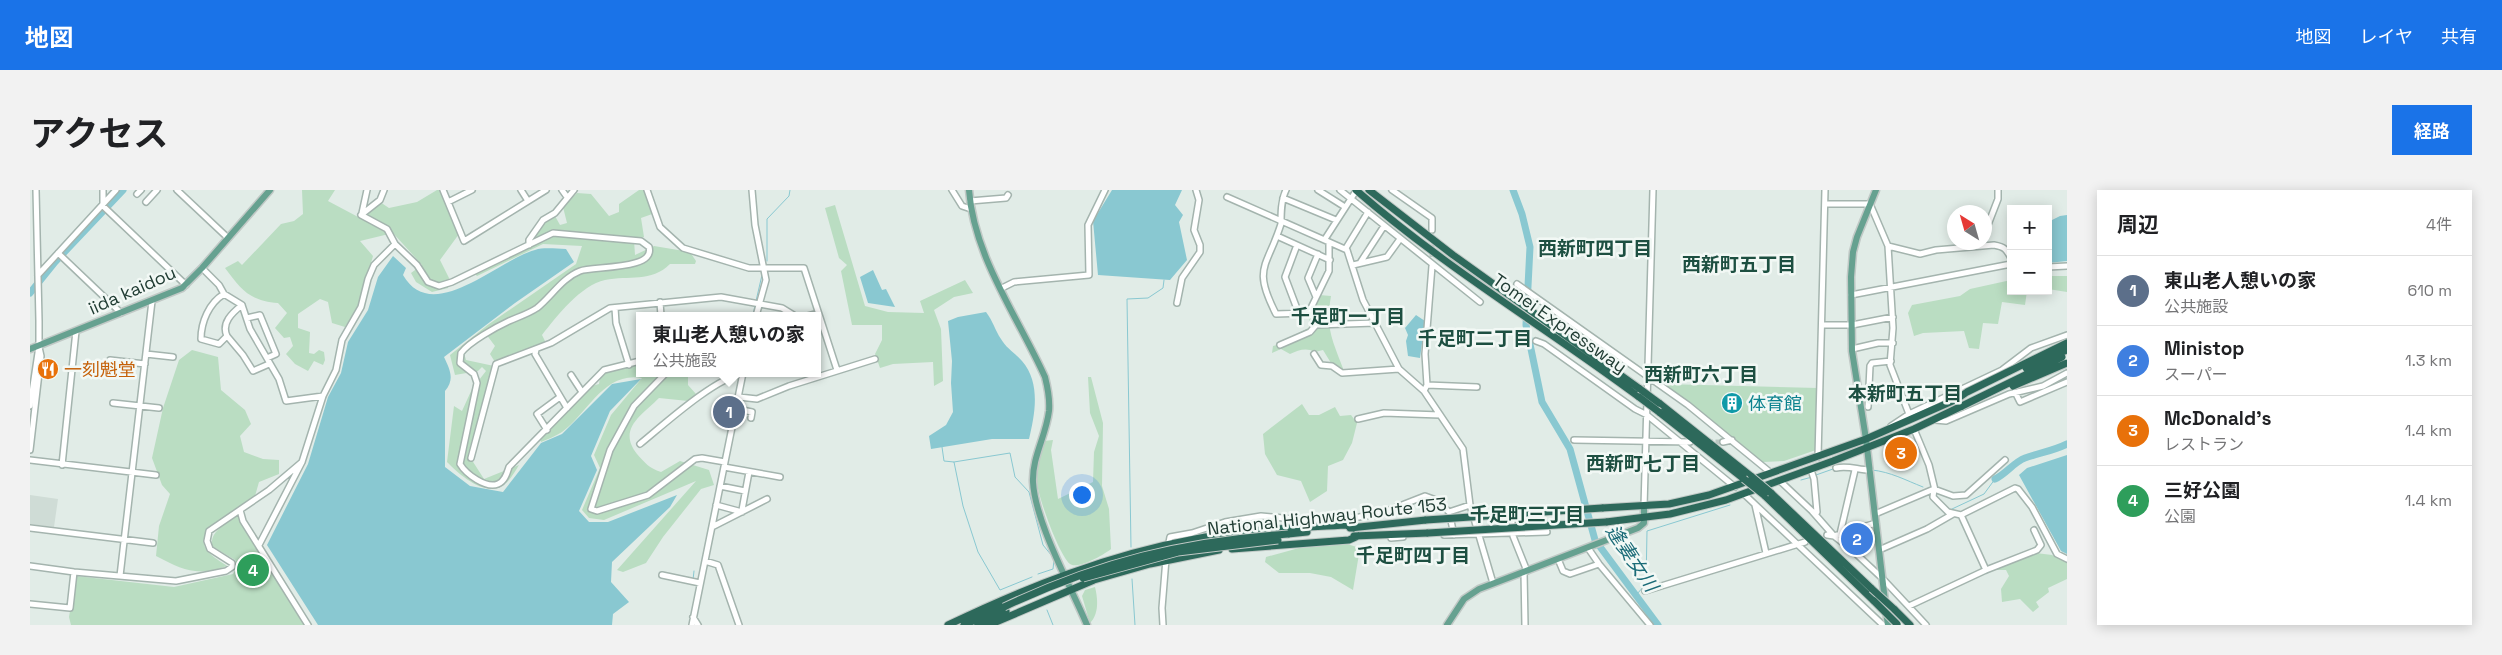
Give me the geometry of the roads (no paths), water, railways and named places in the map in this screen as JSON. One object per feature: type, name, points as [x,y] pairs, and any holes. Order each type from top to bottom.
[{"type":"highway","name":"Tomei Expressway","points":[[1369,190],[1452,255],[1508,294],[1744,480],[1767,494],[1910,625]]},
{"type":"highway","name":"Tomei Expressway","points":[[1353,194],[1500,300],[1557,334],[1659,403],[1752,477],[1898,624]]},
{"type":"highway","points":[[1957,399],[1967,392],[2067,343]]},
{"type":"highway","name":"National Highway Route 153","points":[[978,625],[1005,609],[1062,581],[1149,553],[1217,540],[1426,520],[1602,508],[1644,507],[1690,501],[1736,487],[1866,439],[2067,350]]},
{"type":"highway","name":"National Highway Route 153","points":[[964,625],[1080,579],[1154,557],[1221,545],[1278,540],[1606,522],[1697,509],[1811,470],[1914,429],[2067,355]]},
{"type":"highway","points":[[1962,406],[1968,406],[2067,363]]},
{"type":"highway","points":[[948,625],[1065,574],[1110,559],[1168,544],[1215,535],[1346,525],[1353,528]]},
{"type":"highway","points":[[988,625],[1072,588],[1117,572],[1166,560],[1224,549],[1349,540],[1358,536]]},
{"type":"main road","name":"iida kaidou","points":[[30,349],[152,301],[186,285],[270,190]]},
{"type":"main road","points":[[969,190],[971,209],[983,248],[1039,363],[1049,394],[1049,411],[1035,461],[1033,480],[1040,512],[1087,625]]},
{"type":"main road","points":[[1876,190],[1853,252],[1851,295],[1852,348],[1866,439],[1888,625]]},
{"type":"main road","points":[[1447,625],[1464,598],[1493,583],[1589,548],[1642,526],[1644,507]]},
{"type":"street","points":[[30,406],[38,346],[39,276],[36,190]]},
{"type":"street","points":[[102,190],[103,206],[186,285]]},
{"type":"street","points":[[39,276],[116,190]]},
{"type":"street","points":[[146,202],[157,190]]},
{"type":"street","points":[[177,190],[228,238]]},
{"type":"street","points":[[361,215],[367,190]]},
{"type":"street","points":[[361,215],[380,200],[384,190]]},
{"type":"street","points":[[443,190],[464,241],[546,190]]},
{"type":"street","points":[[448,202],[472,190]]},
{"type":"street","points":[[521,190],[528,201]]},
{"type":"street","points":[[562,190],[567,196]]},
{"type":"street","points":[[529,245],[529,240],[542,220],[555,213],[567,196],[574,190]]},
{"type":"street","points":[[647,190],[660,227],[680,247],[746,267],[804,268],[818,312]]},
{"type":"street","points":[[752,190],[755,225],[765,267],[765,285],[757,312]]},
{"type":"street","points":[[952,190],[962,206],[971,209]]},
{"type":"street","points":[[1002,288],[1014,282],[1089,275],[1088,225],[1105,190]]},
{"type":"street","points":[[1177,303],[1182,278],[1197,259],[1200,252],[1200,245],[1194,230],[1199,200],[1196,190]]},
{"type":"street","points":[[1286,190],[1277,236],[1263,267],[1262,281],[1276,314],[1308,312],[1329,271],[1330,260],[1327,241],[1336,220],[1353,194]]},
{"type":"street","points":[[1318,190],[1345,207]]},
{"type":"street","points":[[1340,190],[1353,194],[1368,212],[1384,226],[1480,302]]},
{"type":"street","points":[[1392,190],[1432,218],[1432,230]]},
{"type":"street","points":[[1644,507],[1653,190]]},
{"type":"street","points":[[1818,457],[1825,190]]},
{"type":"street","points":[[1992,214],[1998,199],[1998,190]]},
{"type":"street","points":[[970,201],[1006,198],[1008,195]]},
{"type":"street","points":[[1227,197],[1346,248],[1364,300],[1399,369],[1425,388],[1440,415],[1463,449],[1470,505],[1493,583]]},
{"type":"street","points":[[1283,198],[1336,220]]},
{"type":"street","points":[[1825,204],[1870,204],[1888,246],[1893,343],[1891,361],[1894,379],[1909,414]]},
{"type":"street","points":[[1346,248],[1368,212]]},
{"type":"street","points":[[361,215],[388,229],[395,244],[417,265],[428,282],[439,286],[452,282],[557,233],[641,241],[647,244],[650,250],[647,258],[634,263],[593,268],[573,274],[538,307],[507,322],[461,353],[459,358],[461,365],[474,374],[477,383],[459,459],[463,469],[486,484],[499,483],[509,467],[604,370],[636,362]]},
{"type":"street","points":[[1360,263],[1384,226]]},
{"type":"street","points":[[1277,236],[1330,260]]},
{"type":"street","points":[[1353,265],[1387,258],[1400,239]]},
{"type":"street","points":[[259,545],[302,462],[323,396],[336,370],[342,340],[361,307],[368,279],[374,265],[395,244]]},
{"type":"street","points":[[1298,245],[1285,277],[1299,314]]},
{"type":"street","points":[[1992,245],[2002,246],[2008,250]]},
{"type":"street","points":[[1888,246],[1920,254],[1947,250]]},
{"type":"street","points":[[59,254],[121,313]]},
{"type":"street","points":[[1316,297],[1308,278],[1318,254]]},
{"type":"street","points":[[1425,388],[1425,354],[1431,262]]},
{"type":"street","points":[[1851,295],[1891,289],[2007,265]]},
{"type":"street","points":[[2052,267],[2067,266]]},
{"type":"street","points":[[202,268],[219,284],[224,294],[242,305],[250,329],[279,379],[286,402],[323,396]]},
{"type":"street","points":[[1518,284],[1688,405],[1771,473]]},
{"type":"street","points":[[224,294],[214,300],[210,307],[200,338],[218,345],[227,336]]},
{"type":"street","points":[[471,458],[494,367],[497,363],[536,350],[610,308],[721,297],[782,308],[788,312]]},
{"type":"street","points":[[120,576],[152,301]]},
{"type":"street","points":[[660,302],[661,312]]},
{"type":"street","points":[[242,305],[226,323],[227,336],[243,355],[253,371],[270,364]]},
{"type":"street","points":[[615,308],[616,323],[629,365]]},
{"type":"street","points":[[247,318],[260,315],[276,354],[267,358]]},
{"type":"street","points":[[1822,326],[1852,325],[1892,317]]},
{"type":"street","points":[[821,322],[837,370]]},
{"type":"street","points":[[1280,345],[1310,332],[1316,325],[1375,324]]},
{"type":"street","points":[[62,465],[76,331]]},
{"type":"street","points":[[1889,428],[1909,414],[2002,370],[2031,348],[2067,335]]},
{"type":"street","points":[[1536,341],[1544,344],[1634,409],[1647,415],[1736,487]]},
{"type":"street","points":[[1852,348],[1878,343],[1893,343]]},
{"type":"street","points":[[30,450],[41,356],[38,346]]},
{"type":"street","points":[[2031,348],[2048,384]]},
{"type":"street","points":[[536,350],[535,354],[567,408]]},
{"type":"street","points":[[146,354],[173,357]]},
{"type":"street","points":[[1314,354],[1321,365],[1332,366],[1342,373],[1399,369]]},
{"type":"street","points":[[821,375],[875,359]]},
{"type":"street","points":[[110,360],[144,364]]},
{"type":"street","points":[[1868,407],[1868,379],[1872,363],[1891,361]]},
{"type":"street","points":[[1934,419],[1946,422],[2015,392],[2048,384],[2067,373]]},
{"type":"street","points":[[571,374],[582,392]]},
{"type":"street","points":[[662,377],[634,406],[610,450],[591,508],[597,511],[648,495],[695,459],[702,458],[749,472],[780,477]]},
{"type":"street","points":[[640,444],[713,387],[733,377]]},
{"type":"street","points":[[692,625],[742,377]]},
{"type":"street","points":[[739,397],[757,399],[816,377]]},
{"type":"street","points":[[1857,381],[1868,379]]},
{"type":"street","points":[[2015,392],[2020,402],[2067,382]]},
{"type":"street","points":[[1425,388],[1477,387]]},
{"type":"street","points":[[547,430],[537,414],[560,397]]},
{"type":"street","points":[[112,402],[159,408]]},
{"type":"street","points":[[737,409],[752,412],[751,418]]},
{"type":"street","points":[[1358,419],[1384,412],[1440,415]]},
{"type":"street","points":[[1914,429],[1929,465],[1934,490],[1933,497],[1943,508],[1952,514],[1960,515],[2015,488],[2018,489],[2032,507],[2057,554],[2067,559]]},
{"type":"street","points":[[1574,440],[1690,442]]},
{"type":"street","points":[[1722,442],[1732,440]]},
{"type":"street","points":[[30,460],[156,475]]},
{"type":"street","points":[[1875,514],[1934,490],[1953,496],[1966,495],[2005,460]]},
{"type":"street","points":[[30,566],[74,572],[184,581],[226,571],[232,568],[232,563],[210,549],[207,541],[209,531],[269,490],[302,462]]},
{"type":"street","points":[[1836,468],[1848,466],[1855,470],[1870,470]]},
{"type":"street","points":[[1811,470],[1814,479],[1817,512],[1815,514]]},
{"type":"street","points":[[1840,534],[1855,470]]},
{"type":"street","points":[[742,511],[749,472]]},
{"type":"street","points":[[1780,481],[1815,514],[1834,536],[1882,578],[1926,625]]},
{"type":"street","points":[[720,486],[745,491]]},
{"type":"street","points":[[1744,494],[1883,625]]},
{"type":"street","points":[[1163,625],[1162,608],[1170,538],[1261,516],[1305,520],[1379,514],[1425,496],[1436,500],[1449,512],[1454,535]]},
{"type":"street","points":[[712,527],[768,499]]},
{"type":"street","points":[[716,504],[742,511]]},
{"type":"street","points":[[1449,512],[1470,505]]},
{"type":"street","points":[[1755,505],[1766,553]]},
{"type":"street","points":[[240,510],[243,521],[308,625]]},
{"type":"street","points":[[1511,510],[1513,532],[1526,571],[1525,625]]},
{"type":"street","points":[[1879,550],[1926,529],[1952,514]]},
{"type":"street","points":[[1960,515],[1986,570]]},
{"type":"street","points":[[1827,535],[1834,536],[1876,523]]},
{"type":"street","points":[[30,528],[153,542]]},
{"type":"street","points":[[1909,606],[1986,570],[2036,550],[2041,545],[2034,530]]},
{"type":"street","points":[[1391,538],[1547,532]]},
{"type":"street","points":[[1645,591],[1805,542]]},
{"type":"street","points":[[1589,548],[1599,564],[1650,625]]},
{"type":"street","points":[[1558,559],[1563,570],[1570,574],[1599,564]]},
{"type":"street","points":[[705,561],[718,565],[739,625]]},
{"type":"street","points":[[30,604],[70,608],[74,572]]},
{"type":"street","points":[[662,575],[700,583]]},
{"type":"street","points":[[693,617],[698,625]]},
{"type":"water","points":[[1112,190],[1182,190],[1175,205],[1183,215],[1179,222],[1187,260],[1170,280],[1098,275],[1093,221]]},
{"type":"water","points":[[2067,215],[2067,261],[2052,263],[2052,220]]},
{"type":"water","points":[[546,248],[566,249],[574,262],[515,303],[444,357],[450,370],[451,378],[445,391],[445,467],[470,486],[503,492],[541,443],[562,434],[612,384],[641,379],[610,411],[591,456],[597,470],[579,511],[589,522],[608,522],[677,495],[670,507],[612,562],[611,582],[629,602],[613,614],[612,625],[318,625],[267,545],[308,464],[328,397],[341,373],[348,342],[368,310],[378,277],[393,256],[406,268],[403,275],[415,289],[431,294],[448,292],[485,276],[520,256],[535,250]]},
{"type":"water","points":[[873,270],[882,290],[886,289],[895,307],[868,303],[860,277]]},
{"type":"water","points":[[986,312],[1003,342],[1022,361],[1032,379],[1035,399],[1029,439],[992,439],[931,449],[929,436],[946,425],[953,412],[952,361],[948,321],[958,317]]},
{"type":"water","points":[[1416,315],[1425,321],[1420,358],[1408,356],[1406,341],[1408,335],[1405,328]]},
{"type":"water","points":[[2067,455],[2067,554],[2061,551],[2019,475],[2027,468]]},
{"type":"waterway","points":[[30,293],[55,262],[123,190]]},
{"type":"waterway","points":[[767,261],[767,219],[789,196],[790,190]]},
{"type":"waterway","name":"逢妻女川","points":[[1513,190],[1522,214],[1530,247],[1526,325],[1542,402],[1570,449],[1595,540],[1658,625]]},
{"type":"waterway","points":[[756,301],[762,275]]},
{"type":"waterway","points":[[1131,547],[1127,299],[1148,298],[1163,288],[1164,280]]},
{"type":"waterway","points":[[754,312],[755,305]]},
{"type":"waterway","points":[[1995,479],[2021,460],[2067,444]]},
{"type":"waterway","points":[[942,447],[944,461],[954,462],[963,506],[978,552],[1000,590],[1032,577]]},
{"type":"waterway","points":[[954,462],[1010,453],[1015,477],[1029,492],[1043,545],[1052,556]]},
{"type":"waterway","points":[[1816,475],[1833,469]]},
{"type":"waterway","points":[[1872,470],[1892,474],[1923,487]]},
{"type":"waterway","points":[[1801,480],[1812,477]]},
{"type":"waterway","points":[[1952,509],[1984,494],[1995,479]]},
{"type":"waterway","points":[[1636,595],[1646,584],[1647,531],[1730,505]]},
{"type":"waterway","points":[[1038,574],[1053,569],[1054,560]]},
{"type":"waterway","points":[[693,580],[694,571]]},
{"type":"waterway","points":[[1132,579],[1135,625]]},
{"type":"waterway","points":[[1047,610],[1053,625]]},
{"type":"tunnel","points":[[1432,238],[1432,257]]},
{"type":"tunnel","points":[[1708,442],[1723,442]]},
{"type":"place","name":"一刻魁堂","points":[[48,369]]},
{"type":"place","name":"体育館","points":[[1732,403]]},
{"type":"place","name":"東山老人憩いの家","points":[[729,412]]},
{"type":"place","name":"McDonald's","points":[[1901,453]]},
{"type":"place","name":"Ministop","points":[[1857,539]]},
{"type":"place","name":"三好公園","points":[[253,570]]},
{"type":"district","name":"西新町四丁目","points":[[1595,248]]},
{"type":"district","name":"西新町五丁目","points":[[1739,264]]},
{"type":"district","name":"千足町一丁目","points":[[1348,316]]},
{"type":"district","name":"千足町二丁目","points":[[1475,338]]},
{"type":"district","name":"西新町六丁目","points":[[1701,374]]},
{"type":"district","name":"本新町五丁目","points":[[1905,393]]},
{"type":"district","name":"西新町七丁目","points":[[1643,463]]},
{"type":"district","name":"千足町三丁目","points":[[1527,514]]},
{"type":"district","name":"千足町四丁目","points":[[1413,555]]}]
